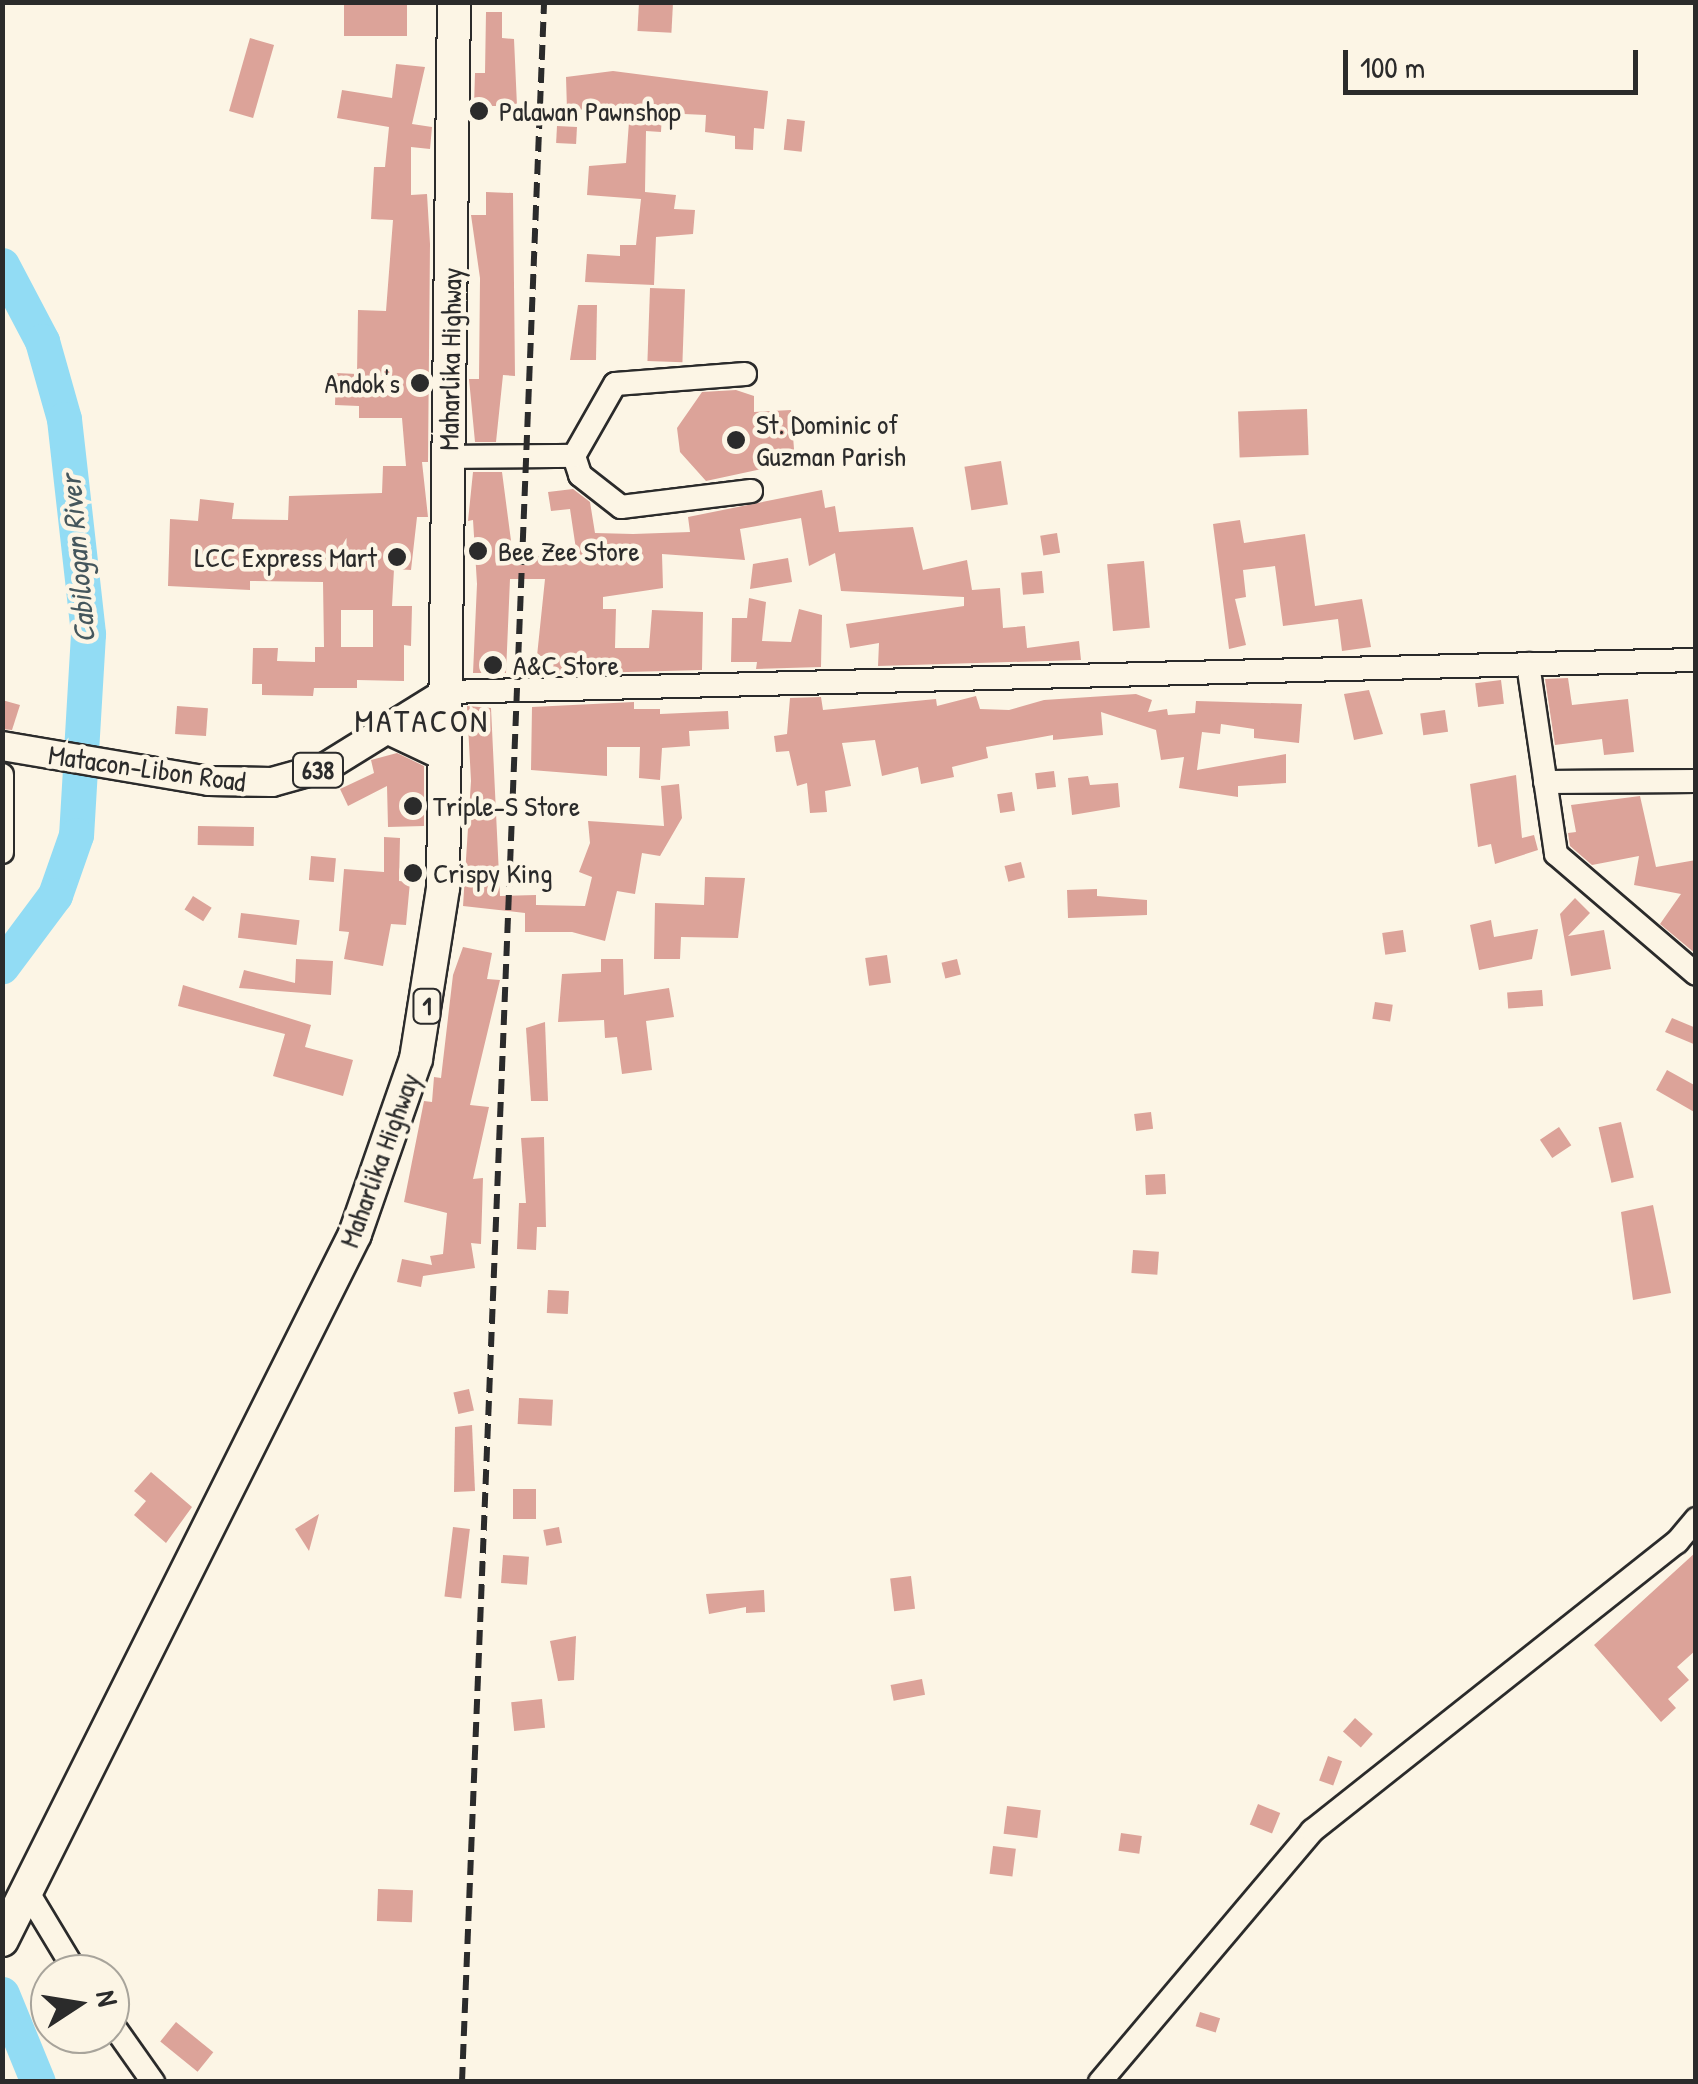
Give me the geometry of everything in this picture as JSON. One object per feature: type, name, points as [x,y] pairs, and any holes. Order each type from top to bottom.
[{"type":"highway","name":"Maharlika Highway","points":[[14,1916],[355,1234],[400,1114],[437,945],[446,757],[454,2]]},
{"type":"main road","name":"Matacon-Libon Road","points":[[12,748],[233,783],[288,779],[326,767],[391,731],[447,692]]},
{"type":"main road","points":[[391,731],[446,757]]},
{"type":"street","points":[[745,374],[615,384],[574,456],[580,474],[600,484],[621,507],[751,492]]},
{"type":"street","points":[[450,457],[574,456]]},
{"type":"street","points":[[447,692],[1696,660]]},
{"type":"street","points":[[1528,664],[1556,854],[1696,974]]},
{"type":"street","points":[[2,776],[2,852]]},
{"type":"street","points":[[1545,782],[1696,781]]},
{"type":"street","points":[[1100,2082],[1312,1831],[1677,1542],[1696,1518]]},
{"type":"street","points":[[14,1916],[58,1954]]},
{"type":"street","points":[[130,2049],[154,2082]]},
{"type":"building","points":[[344,2],[407,2],[407,36],[344,36]]},
{"type":"building","points":[[639,2],[673,4],[671,33],[637,31]]},
{"type":"building","points":[[486,12],[502,12],[502,38],[514,39],[517,106],[474,106],[475,73],[485,73]]},
{"type":"building","points":[[250,38],[274,45],[253,118],[229,111]]},
{"type":"building","points":[[396,64],[425,67],[412,124],[432,127],[430,149],[411,147],[411,195],[427,194],[430,244],[428,462],[422,462],[428,517],[417,517],[411,570],[394,569],[392,606],[412,606],[411,646],[404,645],[404,681],[357,680],[357,688],[314,688],[313,696],[262,695],[262,684],[252,684],[253,648],[278,648],[277,661],[315,662],[315,647],[324,647],[323,582],[250,581],[250,590],[168,586],[170,519],[198,521],[200,499],[234,503],[232,519],[288,520],[289,496],[382,493],[383,466],[406,466],[402,418],[359,418],[359,406],[335,405],[336,373],[357,374],[358,310],[386,311],[393,220],[371,219],[374,167],[385,167],[389,127],[337,118],[342,90],[392,98]],"holes":[[[341,610],[373,610],[373,647],[341,647]]]},
{"type":"building","points":[[613,71],[768,91],[764,129],[754,128],[753,150],[735,149],[735,136],[705,132],[706,115],[662,113],[661,132],[646,131],[645,192],[676,195],[674,209],[695,210],[693,234],[656,237],[654,285],[585,282],[587,254],[620,256],[620,245],[636,245],[641,199],[587,195],[589,166],[626,163],[630,108],[567,110],[566,77]]},
{"type":"building","points":[[787,119],[805,121],[802,152],[784,150]]},
{"type":"building","points":[[557,126],[577,127],[576,144],[556,143]]},
{"type":"building","points":[[486,192],[513,193],[515,376],[503,375],[496,442],[475,442],[469,379],[479,379],[480,278],[471,215],[486,215]]},
{"type":"building","points":[[650,288],[685,289],[682,362],[647,361]]},
{"type":"building","points":[[578,305],[597,305],[596,360],[570,360]]},
{"type":"building","name":"St. Dominic of Guzman Parish","points":[[736,390],[754,396],[754,412],[791,410],[795,462],[706,481],[680,452],[677,428],[702,392]]},
{"type":"building","points":[[1307,409],[1309,455],[1240,457],[1238,411]]},
{"type":"building","points":[[1001,461],[1008,504],[971,510],[964,467]]},
{"type":"building","points":[[473,472],[502,472],[513,556],[577,556],[570,509],[551,511],[548,492],[573,489],[590,502],[595,533],[633,534],[690,532],[688,517],[822,490],[825,508],[835,506],[839,532],[913,527],[923,570],[967,560],[972,590],[1000,588],[1003,628],[1025,626],[1027,648],[1079,641],[1081,660],[878,666],[879,643],[850,648],[846,624],[964,606],[964,597],[841,591],[835,553],[809,566],[801,518],[740,529],[745,560],[662,554],[663,588],[603,597],[603,609],[616,609],[615,648],[649,648],[652,610],[703,612],[702,670],[553,674],[554,656],[537,656],[545,579],[510,579],[506,673],[473,673],[477,584],[473,520],[468,521]]},
{"type":"building","points":[[1240,520],[1244,543],[1305,534],[1315,606],[1362,599],[1371,647],[1342,651],[1338,619],[1283,626],[1275,566],[1243,570],[1246,597],[1235,599],[1246,645],[1229,649],[1213,524]]},
{"type":"building","points":[[1057,533],[1060,553],[1043,555],[1040,536]]},
{"type":"building","points":[[788,558],[792,582],[750,589],[753,564]]},
{"type":"building","points":[[1144,561],[1150,628],[1113,631],[1107,564]]},
{"type":"building","points":[[1042,571],[1044,593],[1023,595],[1021,573]]},
{"type":"building","points":[[749,598],[766,602],[762,641],[791,642],[799,609],[822,615],[821,667],[756,669],[757,662],[731,662],[732,618],[747,618]]},
{"type":"building","points":[[1568,678],[1572,705],[1628,699],[1634,752],[1604,755],[1602,739],[1555,745],[1545,679]]},
{"type":"building","points":[[1501,680],[1504,704],[1478,707],[1475,683]]},
{"type":"building","points":[[1369,690],[1383,734],[1354,740],[1344,694]]},
{"type":"building","points":[[1136,694],[1152,700],[1148,712],[1167,709],[1168,715],[1195,713],[1196,701],[1302,704],[1299,743],[1254,738],[1254,729],[1221,724],[1220,734],[1202,732],[1197,770],[1286,754],[1286,783],[1238,786],[1238,797],[1179,788],[1184,757],[1161,760],[1156,730],[1101,712],[1103,735],[1053,740],[1053,735],[986,747],[988,758],[952,767],[954,777],[921,784],[918,767],[882,776],[875,740],[842,743],[851,786],[825,791],[827,812],[810,813],[807,783],[797,786],[789,751],[776,752],[774,736],[787,734],[790,698],[821,697],[823,710],[936,699],[937,706],[976,696],[980,709],[1009,710],[1044,700]]},
{"type":"building","points":[[2,700],[20,705],[12,730],[2,729]]},
{"type":"building","points":[[634,702],[634,709],[660,709],[660,714],[728,711],[729,729],[689,731],[690,746],[662,748],[660,780],[639,778],[640,747],[607,747],[607,776],[531,770],[532,707]]},
{"type":"building","points":[[177,706],[208,708],[206,736],[175,734]]},
{"type":"building","points":[[467,706],[491,708],[500,896],[536,895],[536,905],[585,906],[592,877],[579,872],[590,843],[588,821],[664,826],[661,786],[679,784],[682,818],[660,856],[642,853],[635,894],[617,891],[605,941],[572,932],[525,932],[525,913],[463,906],[471,781]]},
{"type":"building","points":[[1445,710],[1448,732],[1423,735],[1420,713]]},
{"type":"building","points":[[397,753],[424,766],[424,826],[388,827],[387,786],[348,806],[340,789],[374,773],[371,760]]},
{"type":"building","points":[[1054,771],[1056,787],[1037,789],[1035,773]]},
{"type":"building","points":[[1516,775],[1522,838],[1534,835],[1538,850],[1495,864],[1491,844],[1478,847],[1470,784]]},
{"type":"building","points":[[1088,776],[1090,785],[1118,783],[1120,807],[1072,815],[1068,778]]},
{"type":"building","points":[[1012,792],[1015,811],[1000,813],[997,794]]},
{"type":"building","points":[[1640,796],[1656,867],[1696,860],[1696,954],[1660,924],[1681,894],[1634,885],[1639,856],[1592,865],[1570,846],[1568,833],[1576,832],[1571,805]]},
{"type":"building","points":[[198,826],[254,827],[254,846],[198,845]]},
{"type":"building","points":[[384,837],[400,838],[399,881],[410,882],[406,925],[391,924],[383,966],[344,959],[349,932],[339,931],[344,869],[384,872]]},
{"type":"building","points":[[311,856],[336,858],[334,882],[309,880]]},
{"type":"building","points":[[1021,862],[1025,878],[1008,882],[1005,866]]},
{"type":"building","points":[[705,877],[745,878],[738,938],[681,937],[680,959],[654,959],[655,903],[704,905]]},
{"type":"building","points":[[1097,889],[1097,896],[1147,900],[1147,915],[1068,918],[1067,890]]},
{"type":"building","points":[[193,896],[212,908],[203,921],[185,910]]},
{"type":"building","points":[[1575,898],[1590,913],[1568,936],[1604,930],[1611,969],[1571,976],[1560,914]]},
{"type":"building","points":[[241,913],[300,920],[297,945],[238,938]]},
{"type":"building","points":[[1491,920],[1494,937],[1538,929],[1532,959],[1479,970],[1470,925]]},
{"type":"building","points":[[1403,930],[1406,952],[1385,955],[1382,933]]},
{"type":"building","points":[[463,947],[492,953],[487,979],[500,980],[470,1105],[489,1107],[473,1179],[483,1178],[481,1244],[471,1243],[475,1268],[423,1276],[421,1287],[397,1282],[402,1259],[432,1265],[430,1256],[443,1254],[447,1213],[404,1202],[424,1101],[432,1102],[434,1077],[441,1078],[453,975]]},
{"type":"building","points":[[887,955],[891,983],[869,986],[865,958]]},
{"type":"building","points":[[296,959],[333,961],[331,995],[239,988],[244,970],[295,983]]},
{"type":"building","points":[[601,959],[623,959],[624,995],[669,988],[674,1017],[646,1021],[652,1070],[622,1074],[617,1037],[605,1038],[604,1020],[558,1022],[562,974],[601,972]]},
{"type":"building","points":[[957,959],[961,975],[945,978],[941,963]]},
{"type":"building","points":[[183,985],[311,1025],[305,1047],[353,1060],[343,1096],[273,1076],[285,1034],[178,1006]]},
{"type":"building","points":[[1542,990],[1543,1006],[1508,1008],[1507,992]]},
{"type":"building","points":[[1375,1002],[1393,1005],[1390,1022],[1372,1019]]},
{"type":"building","points":[[1672,1018],[1696,1028],[1696,1045],[1665,1032]]},
{"type":"building","points":[[545,1022],[548,1101],[531,1101],[526,1028]]},
{"type":"building","points":[[1667,1070],[1696,1086],[1696,1113],[1656,1090]]},
{"type":"building","points":[[1151,1112],[1153,1129],[1136,1131],[1134,1114]]},
{"type":"building","points":[[1621,1122],[1634,1178],[1611,1183],[1599,1127]]},
{"type":"building","points":[[1559,1127],[1571,1145],[1552,1158],[1540,1140]]},
{"type":"building","points":[[544,1137],[546,1227],[537,1227],[536,1250],[517,1249],[519,1203],[526,1203],[521,1138]]},
{"type":"building","points":[[1165,1174],[1166,1194],[1146,1195],[1145,1175]]},
{"type":"building","points":[[1653,1205],[1671,1293],[1633,1300],[1621,1212]]},
{"type":"building","points":[[1133,1250],[1159,1252],[1157,1275],[1131,1273]]},
{"type":"building","points":[[548,1290],[569,1291],[568,1314],[547,1313]]},
{"type":"building","points":[[469,1389],[474,1410],[458,1414],[453,1393]]},
{"type":"building","points":[[519,1398],[553,1400],[552,1426],[518,1424]]},
{"type":"building","points":[[472,1425],[475,1491],[454,1492],[455,1427]]},
{"type":"building","points":[[151,1472],[192,1507],[166,1543],[134,1515],[146,1501],[134,1491]]},
{"type":"building","points":[[513,1489],[536,1489],[536,1519],[513,1519]]},
{"type":"building","points":[[319,1514],[309,1551],[295,1529]]},
{"type":"building","points":[[453,1527],[470,1529],[461,1599],[444,1596]]},
{"type":"building","points":[[559,1527],[562,1543],[546,1546],[543,1530]]},
{"type":"building","points":[[1696,1552],[1696,1650],[1677,1667],[1689,1680],[1668,1699],[1676,1708],[1661,1722],[1594,1645]]},
{"type":"building","points":[[503,1555],[529,1557],[527,1585],[501,1583]]},
{"type":"building","points":[[911,1576],[915,1609],[894,1611],[890,1579]]},
{"type":"building","points":[[764,1590],[765,1612],[746,1613],[746,1607],[709,1614],[706,1594]]},
{"type":"building","points":[[576,1636],[574,1680],[558,1681],[550,1641]]},
{"type":"building","points":[[922,1679],[925,1695],[894,1701],[891,1685]]},
{"type":"building","points":[[542,1699],[545,1728],[514,1731],[511,1702]]},
{"type":"building","points":[[1355,1718],[1373,1734],[1361,1747],[1343,1731]]},
{"type":"building","points":[[1328,1756],[1342,1761],[1333,1786],[1319,1780]]},
{"type":"building","points":[[1258,1804],[1280,1813],[1272,1833],[1250,1824]]},
{"type":"building","points":[[1007,1806],[1041,1810],[1037,1838],[1004,1834]]},
{"type":"building","points":[[1121,1833],[1142,1836],[1139,1854],[1118,1851]]},
{"type":"building","points":[[993,1846],[1016,1849],[1012,1877],[990,1874]]},
{"type":"building","points":[[378,1889],[413,1890],[412,1922],[377,1921]]},
{"type":"building","points":[[1200,2012],[1220,2018],[1216,2032],[1196,2026]]},
{"type":"building","points":[[176,2022],[213,2052],[198,2072],[160,2041]]},
{"type":"waterway","name":"Cabilogan River","points":[[2,265],[42,341],[64,419],[88,634],[76,835],[55,895],[2,966]]},
{"type":"waterway","points":[[2,1994],[38,2082]]},
{"type":"railway","points":[[462,2082],[544,2]]},
{"type":"place","name":"Palawan Pawnshop","points":[[479,111]]},
{"type":"place","name":"Andok's","points":[[420,383]]},
{"type":"place","name":"St. Dominic of Guzman Parish","points":[[736,440]]},
{"type":"place","name":"Bee Zee Store","points":[[478,551]]},
{"type":"place","name":"LCC Express Mart","points":[[397,557]]},
{"type":"place","name":"A&C Store","points":[[493,665]]},
{"type":"place","name":"Triple-S Store","points":[[413,806]]},
{"type":"place","name":"Crispy King","points":[[413,873]]},
{"type":"district","name":"MATACON","points":[[422,721]]}]
